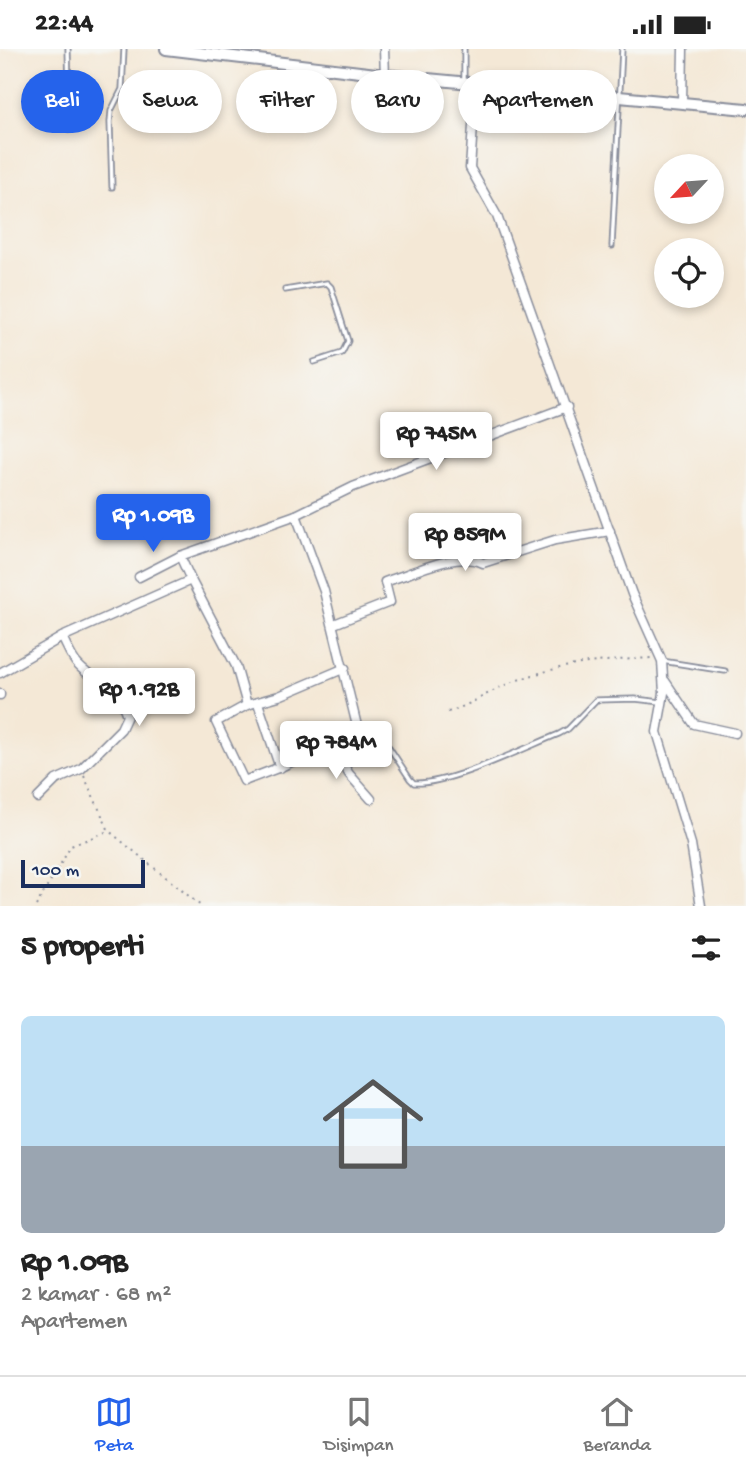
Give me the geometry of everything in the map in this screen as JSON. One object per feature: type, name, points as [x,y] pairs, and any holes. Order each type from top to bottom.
[{"type":"main road","points":[[166,49],[351,71]]},
{"type":"main road","points":[[617,95],[746,109]]},
{"type":"street","points":[[384,49],[385,70]]},
{"type":"street","points":[[682,102],[683,49]]},
{"type":"street","points":[[470,133],[470,168],[473,179],[491,202],[632,594],[661,659],[665,681],[657,732],[691,844],[701,906]]},
{"type":"street","points":[[139,577],[180,556],[296,515],[353,487],[566,407]]},
{"type":"street","points":[[296,515],[334,624],[358,730],[366,746]]},
{"type":"street","points":[[334,624],[390,602],[385,582],[393,579],[461,559],[473,559],[483,563],[555,540],[610,531]]},
{"type":"street","points":[[180,556],[236,666],[247,705]]},
{"type":"street","points":[[0,673],[62,637],[191,580]]},
{"type":"street","points":[[38,798],[55,780],[80,769],[121,729],[127,716],[124,706],[112,690],[77,664],[62,637]]},
{"type":"street","points":[[345,668],[247,705],[216,722],[241,779],[248,781],[358,730]]},
{"type":"street","points":[[665,681],[694,724],[735,733]]},
{"type":"street","points":[[258,703],[279,768]]},
{"type":"street","points":[[330,742],[349,774],[371,799]]},
{"type":"lane","points":[[68,49],[69,70]]},
{"type":"lane","points":[[112,187],[110,122],[111,111],[122,89],[124,49]]},
{"type":"lane","points":[[464,49],[468,70]]},
{"type":"lane","points":[[611,246],[622,49]]},
{"type":"lane","points":[[285,290],[330,284],[348,341],[342,353],[314,362]]},
{"type":"lane","points":[[661,659],[725,671]]},
{"type":"lane","points":[[366,746],[375,743],[389,747],[414,783],[426,783],[448,778],[559,734],[568,729],[596,700],[635,699],[663,703]]},
{"type":"path","points":[[448,712],[512,683],[560,667],[598,659],[661,659]]},
{"type":"path","points":[[80,769],[109,831],[201,906]]},
{"type":"path","points":[[36,906],[71,846],[109,831]]}]
